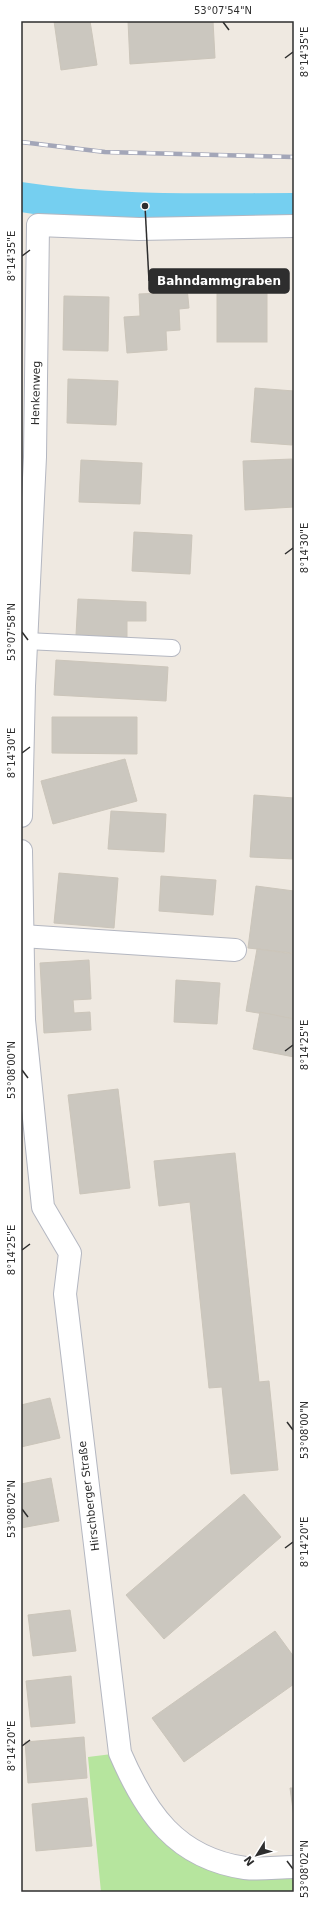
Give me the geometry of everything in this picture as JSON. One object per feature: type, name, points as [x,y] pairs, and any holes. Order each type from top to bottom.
[{"type":"street","name":"Henkenweg","points":[[21,816],[26,641],[35,457],[38,225],[138,229],[294,226]]},
{"type":"street","points":[[21,851],[22,1020]]},
{"type":"street","points":[[22,936],[235,950]]},
{"type":"street","name":"Hirschberger Straße","points":[[22,1020],[43,1207],[70,1253],[65,1294],[120,1753],[144,1801],[170,1834],[184,1844],[225,1864],[240,1866],[294,1867]]},
{"type":"lane","points":[[26,641],[172,648]]},
{"type":"green space","points":[[120,1753],[184,1845],[294,1867],[294,1892],[101,1892],[88,1757]]},
{"type":"building","points":[[54,21],[90,21],[97,65],[61,70]]},
{"type":"building","points":[[128,21],[213,21],[215,58],[130,64]]},
{"type":"building","points":[[186,277],[189,308],[179,309],[180,330],[166,331],[167,350],[127,353],[124,317],[140,316],[139,294],[162,293],[161,279]]},
{"type":"building","points":[[217,283],[267,283],[267,342],[217,342]]},
{"type":"building","points":[[64,296],[109,297],[108,351],[63,350]]},
{"type":"building","points":[[68,379],[118,381],[116,425],[67,423]]},
{"type":"building","points":[[255,388],[294,391],[292,445],[251,442]]},
{"type":"building","points":[[292,459],[294,507],[245,510],[243,461]]},
{"type":"building","points":[[81,460],[142,463],[140,504],[79,502]]},
{"type":"building","points":[[134,532],[192,535],[190,574],[132,571]]},
{"type":"building","points":[[78,599],[146,602],[146,621],[127,621],[127,637],[76,635]]},
{"type":"building","points":[[56,660],[168,667],[166,701],[54,695]]},
{"type":"building","points":[[52,717],[137,717],[137,754],[52,753]]},
{"type":"building","points":[[125,759],[137,801],[53,824],[41,781]]},
{"type":"building","points":[[254,795],[294,798],[294,859],[250,857]]},
{"type":"building","points":[[111,811],[166,814],[164,852],[108,849]]},
{"type":"building","points":[[59,873],[118,878],[114,928],[54,923]]},
{"type":"building","points":[[161,876],[216,880],[213,915],[159,911]]},
{"type":"building","points":[[256,886],[294,891],[293,953],[248,948]]},
{"type":"building","points":[[257,949],[294,954],[294,1019],[246,1011]]},
{"type":"building","points":[[89,960],[91,999],[73,1000],[74,1013],[90,1012],[91,1030],[44,1033],[40,963]]},
{"type":"building","points":[[176,980],[220,983],[217,1024],[174,1022]]},
{"type":"building","points":[[260,1012],[294,1019],[294,1057],[253,1049]]},
{"type":"building","points":[[118,1089],[130,1188],[80,1194],[68,1095]]},
{"type":"building","points":[[235,1153],[259,1382],[269,1381],[278,1470],[231,1474],[222,1387],[209,1388],[190,1202],[159,1206],[154,1161]]},
{"type":"building","points":[[50,1398],[60,1438],[21,1447],[21,1405]]},
{"type":"building","points":[[51,1478],[59,1521],[21,1528],[21,1484]]},
{"type":"building","points":[[244,1494],[281,1537],[164,1639],[126,1595]]},
{"type":"building","points":[[70,1610],[76,1651],[33,1656],[28,1615]]},
{"type":"building","points":[[275,1631],[294,1657],[294,1684],[184,1762],[152,1718]]},
{"type":"building","points":[[71,1676],[75,1723],[31,1727],[26,1681]]},
{"type":"building","points":[[84,1737],[87,1778],[28,1783],[25,1742]]},
{"type":"building","points":[[290,1788],[294,1788],[294,1817]]},
{"type":"building","points":[[87,1798],[92,1846],[36,1851],[32,1804]]},
{"type":"waterway","points":[[21,197],[89,205],[123,207],[294,208]]},
{"type":"railway","points":[[21,142],[105,152],[294,157]]},
{"type":"place","name":"Bahndammgraben","points":[[145,206]]}]
